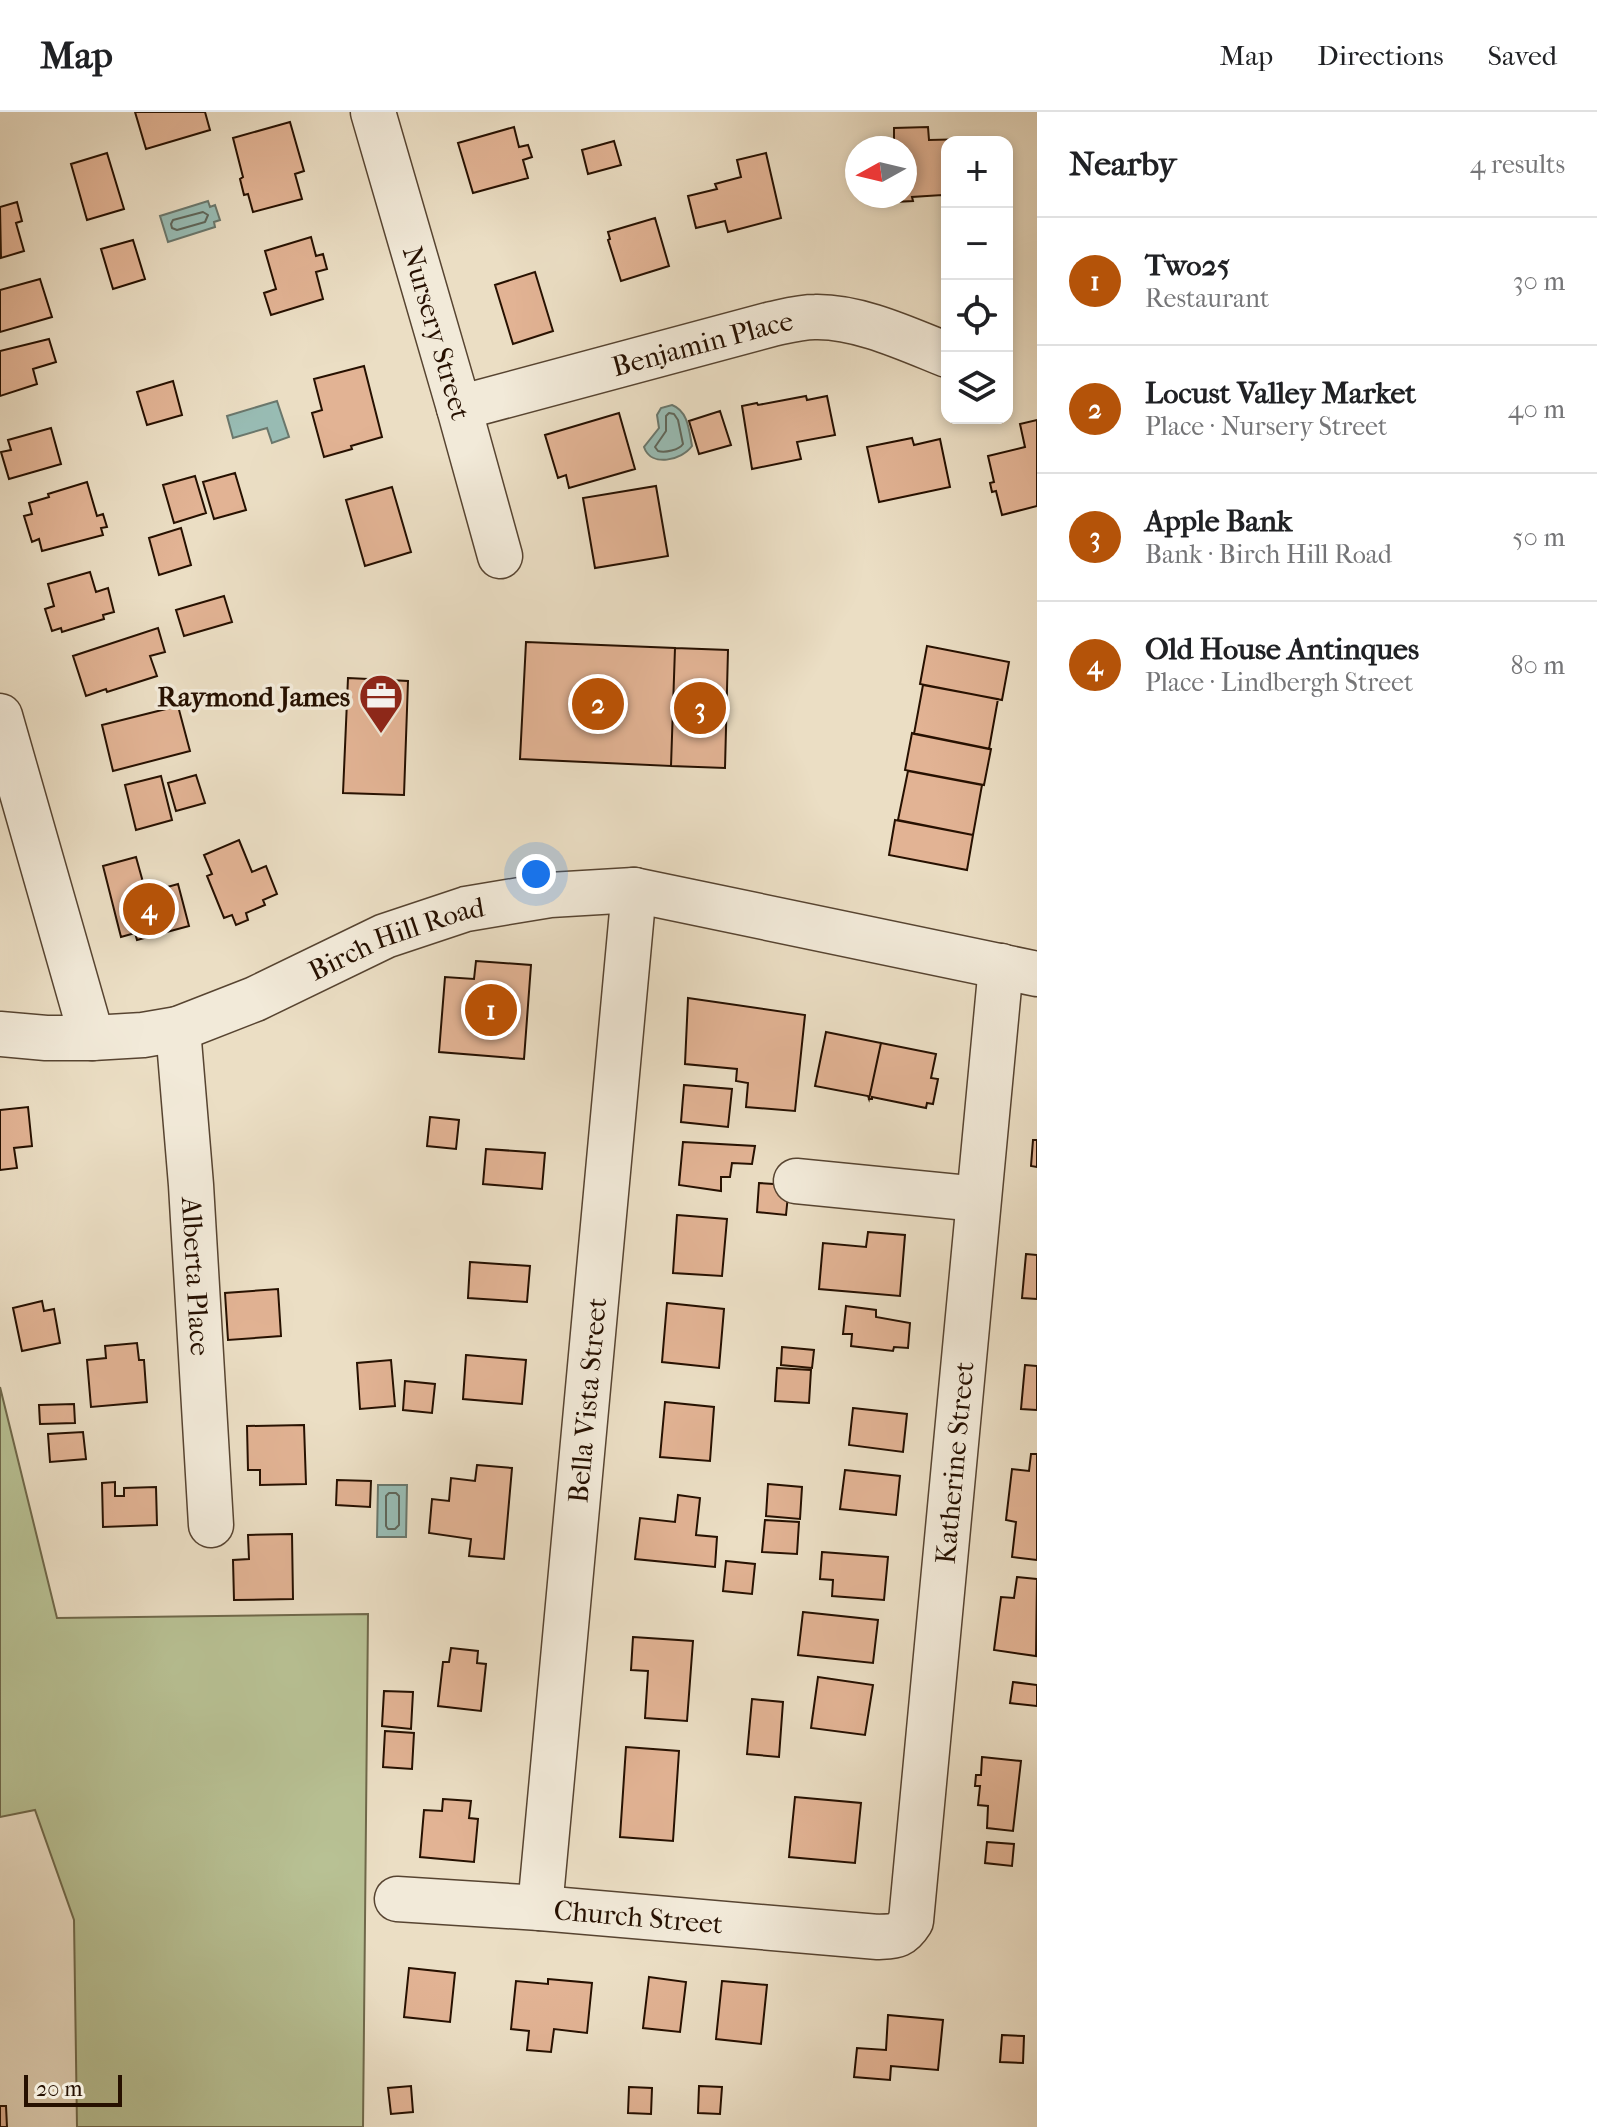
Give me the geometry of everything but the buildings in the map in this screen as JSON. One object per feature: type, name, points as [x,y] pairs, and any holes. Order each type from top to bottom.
[{"type":"street","name":"Nursery Street","points":[[373,112],[500,556]]},
{"type":"street","name":"Benjamin Place","points":[[459,408],[772,324],[813,317],[843,318],[941,353]]},
{"type":"street","points":[[0,716],[92,1038]]},
{"type":"street","name":"Birch Hill Road","points":[[0,1034],[92,1038],[178,1029],[255,999],[385,936],[466,909],[550,895],[634,890],[1019,970]]},
{"type":"street","name":"Bella Vista Street","points":[[540,1908],[634,890]]},
{"type":"street","name":"Katherine Street","points":[[878,1937],[896,1936],[905,1931],[911,1921],[978,1199],[1019,970]]},
{"type":"street","name":"Alberta Place","points":[[178,1029],[191,1185],[211,1525]]},
{"type":"street","points":[[796,1181],[978,1199]]},
{"type":"street","name":"Church Street","points":[[397,1899],[878,1937]]},
{"type":"green space","points":[[0,1387],[57,1618],[368,1614],[363,2127],[77,2127],[74,1920],[35,1810],[0,1817]]},
{"type":"water","points":[[208,201],[210,207],[215,205],[220,220],[214,222],[215,227],[168,242],[160,216]]},
{"type":"water","points":[[277,401],[289,437],[272,443],[267,428],[233,438],[227,416]]},
{"type":"water","points":[[672,405],[685,416],[692,446],[674,458],[653,458],[644,447],[659,428],[657,415],[661,408]]},
{"type":"water","points":[[378,1485],[407,1485],[406,1537],[377,1537]]},
{"type":"place","name":"Locust Valley Market","points":[[598,704]]},
{"type":"place","name":"Apple Bank","points":[[700,708]]},
{"type":"place","name":"Raymond James","points":[[381,735]]},
{"type":"place","name":"Old House Antinques","points":[[149,909]]},
{"type":"place","name":"Two25","points":[[491,1010]]}]
